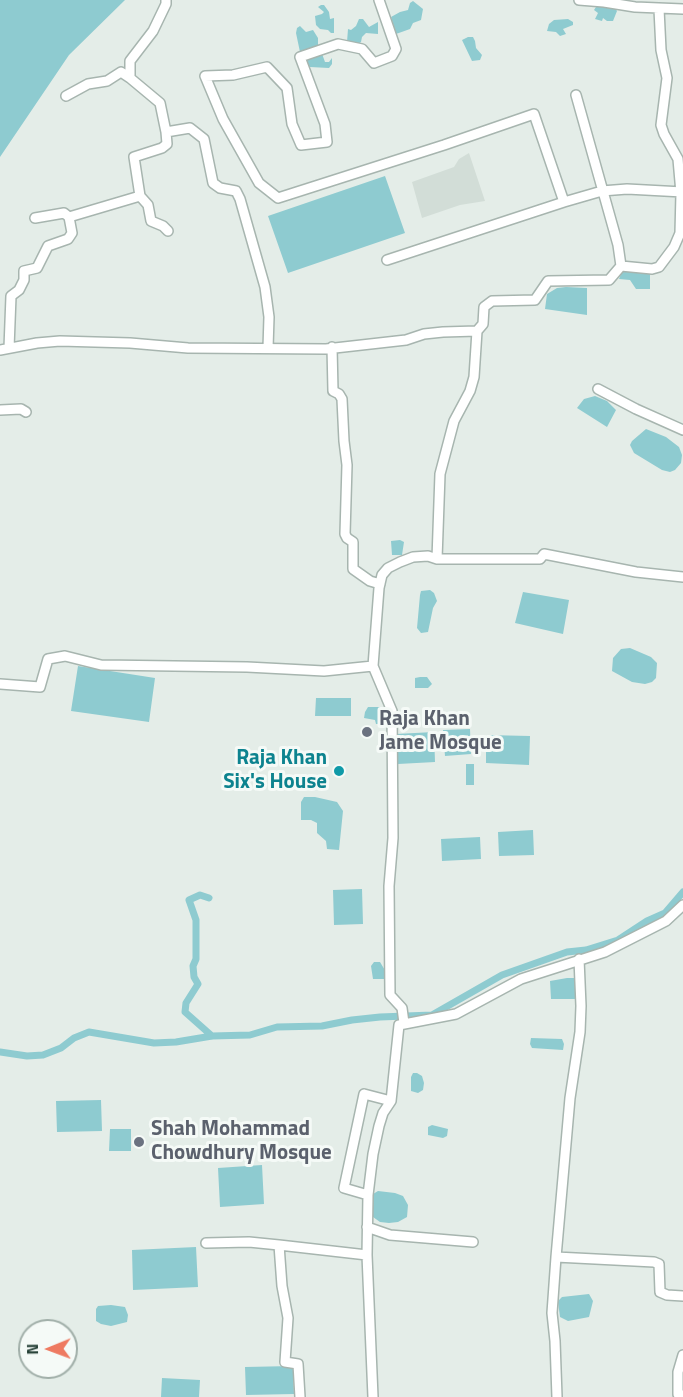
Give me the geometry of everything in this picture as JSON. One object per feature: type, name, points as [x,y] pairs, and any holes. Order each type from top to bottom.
[{"type":"street","points":[[130,78],[130,61],[153,31],[166,0]]},
{"type":"street","points":[[379,0],[396,49],[392,56],[375,63],[362,49],[338,44],[300,57],[324,124],[327,142],[302,145],[292,124],[287,87],[267,67],[233,75],[205,76],[223,119],[259,183],[278,198],[534,114],[564,202]]},
{"type":"street","points":[[579,0],[659,9],[683,9]]},
{"type":"street","points":[[621,266],[652,269],[659,267],[663,264],[680,233],[682,192],[678,159],[664,134],[662,125],[668,78],[661,50],[659,9]]},
{"type":"street","points":[[66,96],[88,84],[107,81],[121,72],[159,103],[166,132],[166,144],[162,148],[134,157],[140,196],[147,205],[150,221],[163,226],[168,231]]},
{"type":"street","points":[[437,559],[440,474],[454,421],[470,391],[474,377],[477,331],[483,324],[484,307],[492,300],[535,300],[548,281],[609,280],[621,266],[618,245],[576,95]]},
{"type":"street","points":[[166,132],[190,128],[204,139],[213,183],[220,188],[236,191],[240,199],[265,287],[269,317],[268,348]]},
{"type":"street","points":[[387,260],[602,191],[627,189],[682,192]]},
{"type":"street","points":[[69,217],[140,196]]},
{"type":"street","points":[[35,218],[64,213],[69,217],[72,232],[68,239],[48,246],[37,268],[24,271],[24,280],[19,290],[11,296],[4,349],[37,342],[70,341],[130,342],[188,348],[290,350],[406,340],[424,334],[443,332],[477,331]]},
{"type":"street","points":[[332,347],[333,391],[342,399],[347,465],[345,534],[353,542],[353,569],[370,581],[380,584]]},
{"type":"street","points":[[598,389],[683,430]]},
{"type":"street","points":[[0,410],[21,409],[26,412]]},
{"type":"street","points":[[404,1023],[402,1008],[390,995],[389,886],[393,838],[392,711],[373,666],[382,575],[388,568],[413,557],[428,556],[437,559],[540,558],[544,554],[636,572],[683,577]]},
{"type":"street","points":[[0,684],[40,687],[48,659],[65,656],[101,665],[247,667],[324,671],[373,666]]},
{"type":"street","points":[[373,1397],[367,1255],[368,1195],[379,1126],[383,1113],[392,1101],[399,1025],[456,1014],[521,979],[606,952],[666,921],[683,904]]},
{"type":"street","points":[[556,1397],[552,1313],[570,1098],[580,1032],[579,959]]},
{"type":"street","points":[[368,1195],[344,1188],[364,1094],[392,1101]]},
{"type":"street","points":[[367,1227],[390,1235],[473,1242]]},
{"type":"street","points":[[206,1243],[249,1242],[367,1255]]},
{"type":"street","points":[[279,1245],[282,1286],[288,1318],[285,1362],[298,1364],[300,1397]]},
{"type":"street","points":[[556,1257],[654,1262],[659,1264],[660,1292],[683,1296]]},
{"type":"street","points":[[683,1355],[678,1372],[678,1394],[683,1395]]},
{"type":"shaded area","points":[[469,153],[485,201],[460,205],[422,218],[412,182],[454,167],[459,159]]},
{"type":"water","points":[[0,0],[125,0],[69,55],[0,157]]},
{"type":"water","points":[[413,1],[423,9],[421,20],[413,23],[410,29],[396,34],[391,17],[408,10]]},
{"type":"water","points":[[324,5],[329,12],[330,19],[334,18],[334,33],[320,29],[316,25],[315,16],[324,12],[318,7]]},
{"type":"water","points":[[601,6],[615,8],[617,11],[613,21],[603,18],[602,21],[595,19],[598,13],[594,10]]},
{"type":"water","points":[[359,19],[363,19],[369,27],[378,22],[378,34],[366,33],[358,44],[347,42],[348,29],[351,30],[356,26]]},
{"type":"water","points":[[568,19],[573,22],[573,25],[563,29],[566,34],[560,36],[556,32],[547,31],[549,24],[554,20]]},
{"type":"water","points":[[300,26],[306,32],[313,30],[318,38],[318,48],[304,53],[300,52],[296,33]]},
{"type":"water","points":[[473,37],[476,48],[482,55],[480,60],[472,61],[462,40]]},
{"type":"water","points":[[321,51],[325,62],[329,62],[332,58],[329,68],[310,67],[306,64],[306,58]]},
{"type":"water","points":[[385,176],[405,233],[288,273],[268,216]]},
{"type":"water","points":[[623,269],[650,271],[650,289],[636,289],[630,280],[619,279]]},
{"type":"water","points":[[557,288],[587,288],[587,315],[545,309],[547,294]]},
{"type":"water","points":[[595,396],[607,401],[616,410],[607,427],[577,408],[584,399]]},
{"type":"water","points":[[646,429],[666,437],[679,447],[682,455],[681,463],[675,470],[670,472],[662,470],[634,453],[630,445],[632,441]]},
{"type":"water","points":[[391,541],[404,542],[402,555],[392,555]]},
{"type":"water","points":[[430,590],[437,601],[433,608],[428,632],[421,633],[417,628],[420,595],[421,591]]},
{"type":"water","points":[[523,592],[569,600],[563,634],[515,623]]},
{"type":"water","points":[[630,648],[651,657],[657,663],[656,678],[652,682],[645,684],[632,682],[612,671],[613,658],[621,649]]},
{"type":"water","points":[[78,666],[155,678],[149,722],[71,711]]},
{"type":"water","points":[[427,677],[432,684],[428,688],[415,688],[415,678]]},
{"type":"water","points":[[316,698],[351,698],[351,716],[315,716]]},
{"type":"water","points":[[368,707],[387,707],[389,712],[384,724],[376,724],[375,720],[364,718]]},
{"type":"water","points":[[470,729],[471,754],[445,756],[443,730]]},
{"type":"water","points":[[434,732],[435,762],[398,764],[396,734]]},
{"type":"water","points":[[486,735],[530,736],[529,765],[486,763]]},
{"type":"water","points":[[466,764],[474,764],[474,785],[466,785]]},
{"type":"water","points":[[304,797],[337,802],[343,811],[339,850],[327,849],[326,841],[317,833],[317,823],[311,820],[301,820],[301,802]]},
{"type":"water","points":[[533,830],[534,855],[499,856],[498,832]]},
{"type":"water","points":[[480,837],[481,859],[442,861],[441,839]]},
{"type":"water","points":[[362,889],[363,924],[334,925],[333,890]]},
{"type":"water","points":[[374,962],[380,962],[386,972],[385,979],[373,979],[371,966]]},
{"type":"water","points":[[575,978],[576,999],[551,999],[550,981]]},
{"type":"water","points":[[531,1038],[562,1039],[563,1050],[532,1048]]},
{"type":"water","points":[[413,1073],[422,1076],[424,1083],[423,1090],[418,1093],[411,1091]]},
{"type":"water","points":[[101,1100],[102,1131],[57,1132],[56,1101]]},
{"type":"water","points":[[432,1125],[448,1129],[447,1136],[443,1138],[428,1135],[428,1127]]},
{"type":"water","points":[[110,1129],[131,1129],[131,1151],[109,1151]]},
{"type":"water","points":[[262,1165],[264,1204],[220,1207],[218,1168]]},
{"type":"water","points":[[378,1191],[403,1196],[408,1205],[407,1217],[398,1222],[389,1223],[380,1222],[373,1217],[373,1194]]},
{"type":"water","points":[[196,1247],[198,1287],[133,1290],[132,1250]]},
{"type":"water","points":[[589,1294],[593,1301],[589,1317],[568,1321],[560,1317],[558,1302],[562,1297]]},
{"type":"water","points":[[98,1306],[125,1307],[128,1315],[127,1322],[111,1326],[96,1321]]},
{"type":"water","points":[[293,1366],[294,1394],[246,1395],[245,1367]]},
{"type":"water","points":[[162,1378],[200,1380],[199,1397],[161,1397]]},
{"type":"waterway","points":[[0,1052],[27,1056],[43,1055],[89,1032],[154,1043],[176,1042],[212,1036],[250,1035],[277,1027],[322,1026],[380,1017],[432,1015],[502,975],[567,952],[586,950],[618,940],[647,921],[665,913],[683,892]]},
{"type":"waterway","points":[[209,898],[200,895],[189,900],[196,920],[196,959],[193,966],[194,977],[198,984],[186,1003],[185,1012],[212,1036]]},
{"type":"place","name":"Raja Khan Jame Mosque","points":[[367,732]]},
{"type":"place","name":"Raja Khan Six's House","points":[[339,771]]},
{"type":"place","name":"Shah Mohammad Chowdhury Mosque","points":[[139,1142]]}]
